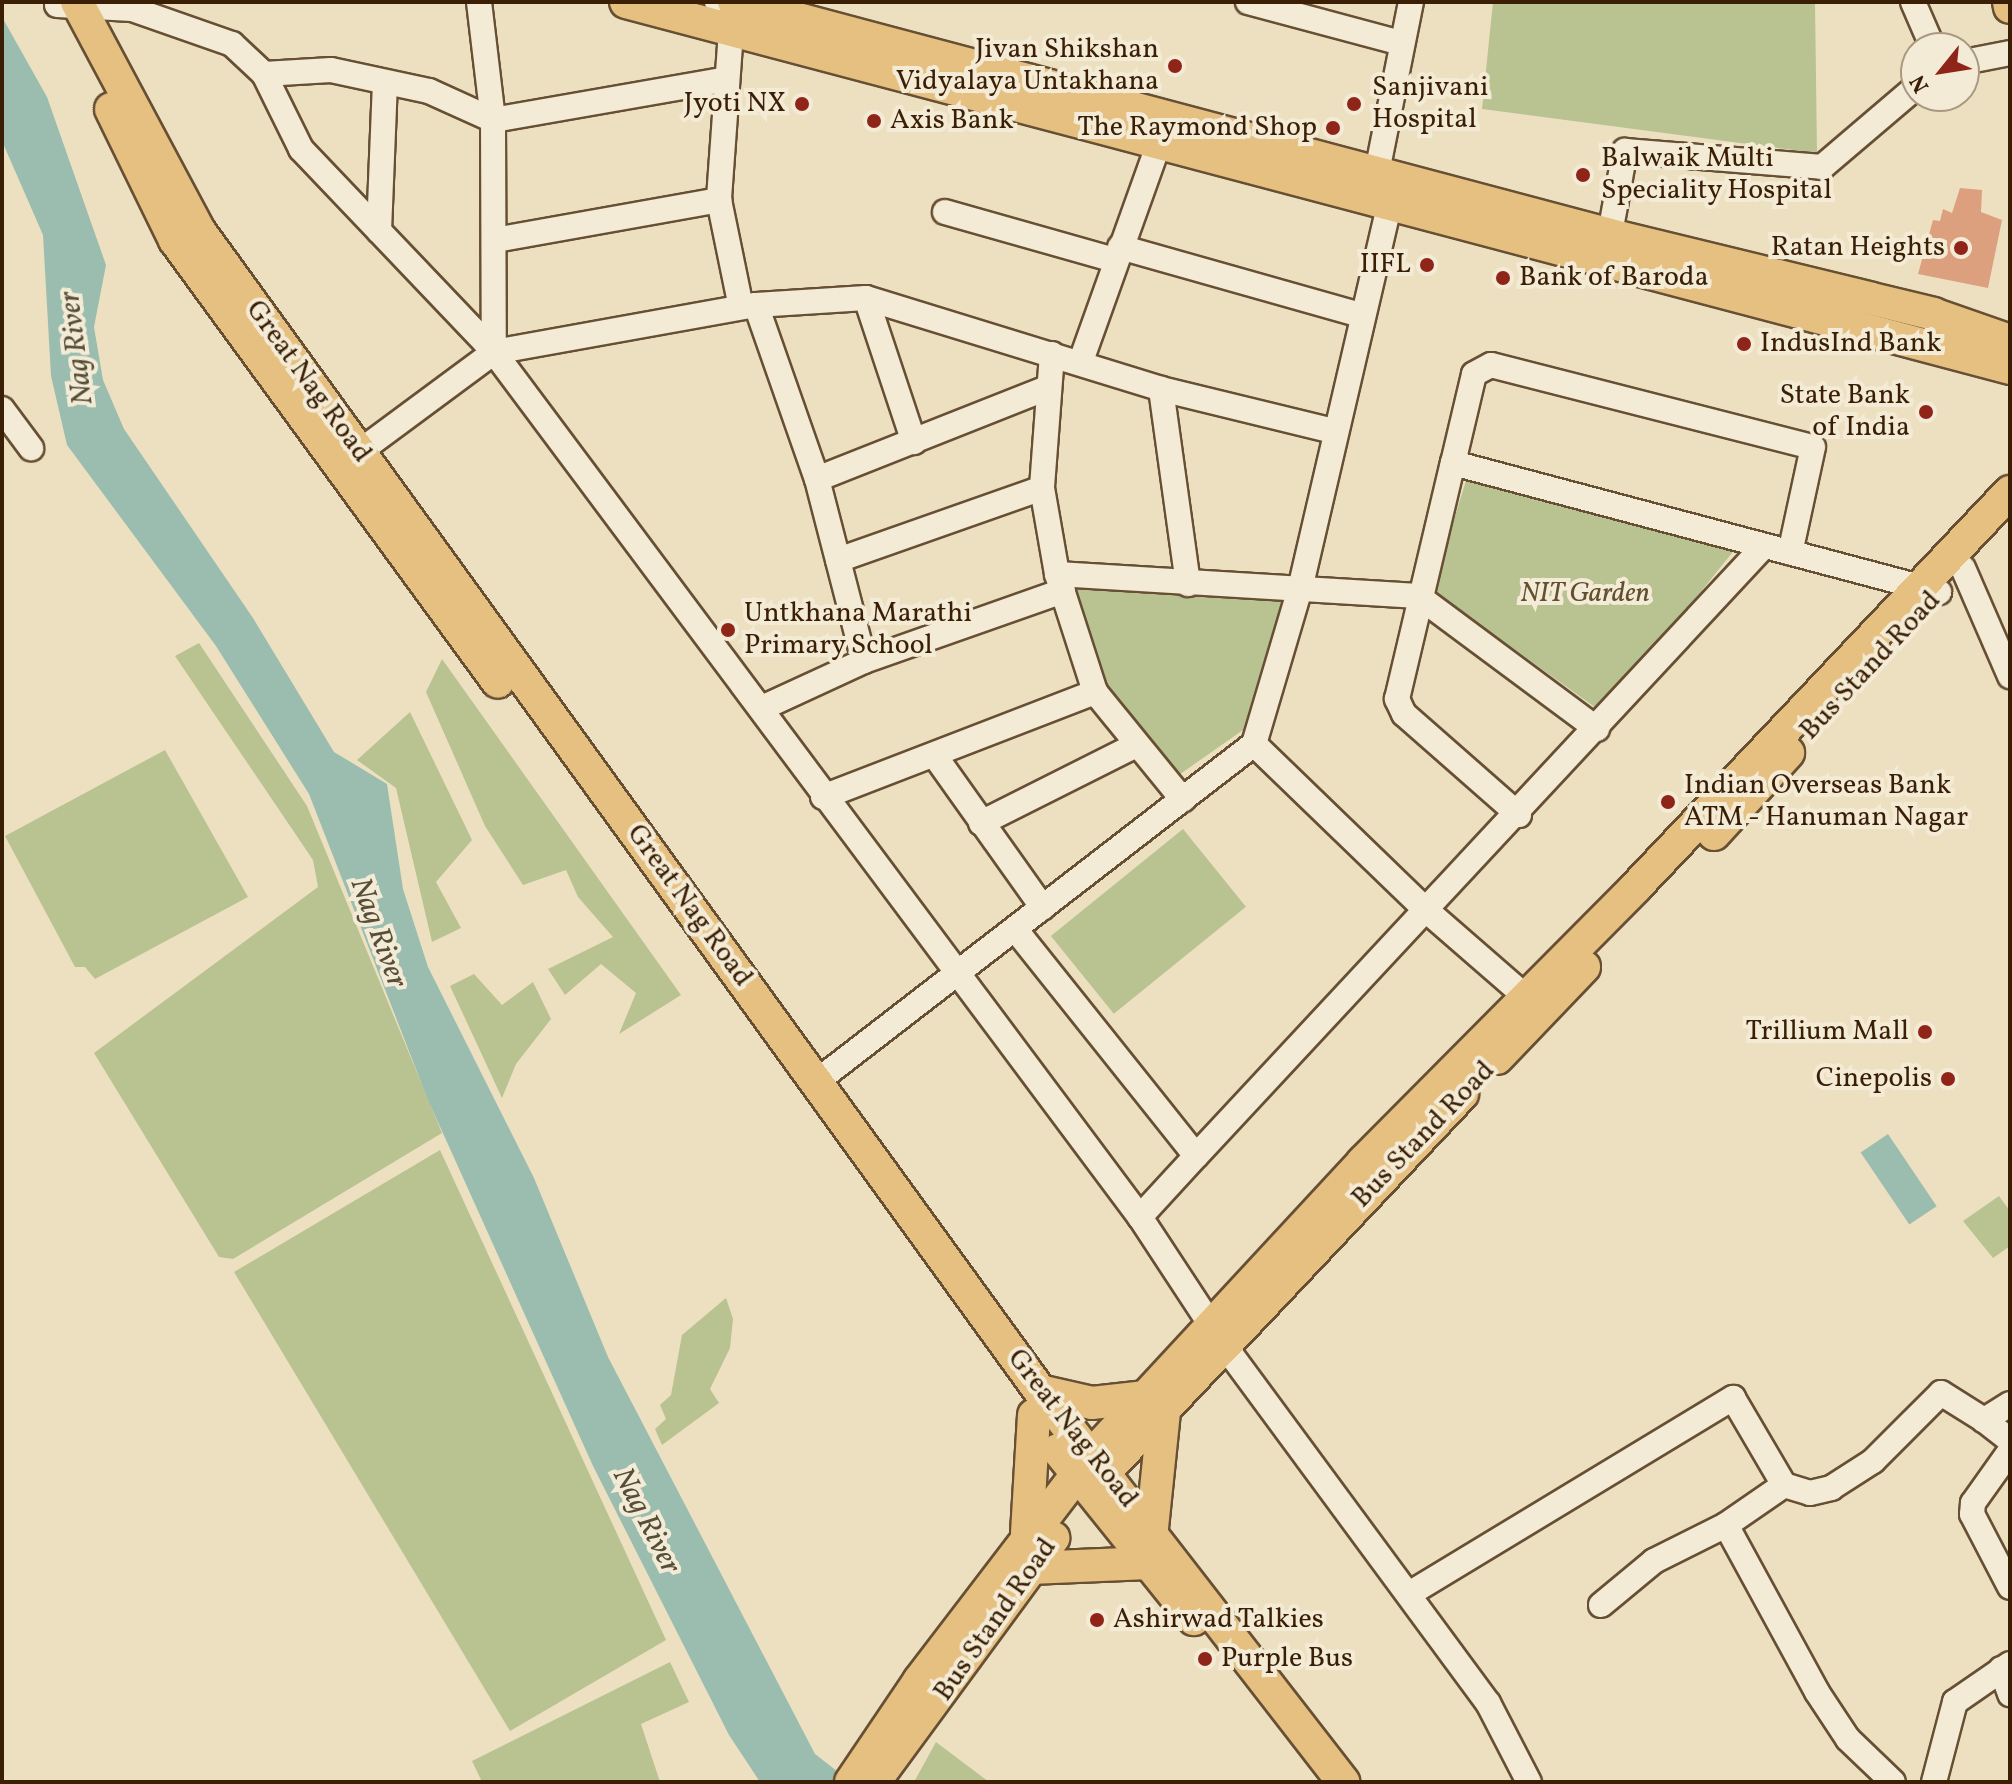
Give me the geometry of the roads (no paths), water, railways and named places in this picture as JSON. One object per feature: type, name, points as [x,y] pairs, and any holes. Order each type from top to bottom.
[{"type":"main road","points":[[626,2],[732,16],[1377,172],[1607,248],[2010,368]]},
{"type":"main road","name":"Great Nag Road","points":[[67,4],[200,232],[816,1082],[1037,1403]]},
{"type":"main road","name":"Great Nag Road","points":[[67,4],[175,240],[1037,1403],[1149,1563],[1316,1782]]},
{"type":"main road","points":[[732,16],[1159,143],[1389,206],[1933,314],[2010,341]]},
{"type":"main road","points":[[1931,590],[2010,492]]},
{"type":"main road","name":"Bus Stand Road","points":[[874,1782],[1030,1568],[1089,1474],[1534,1002],[1931,590],[1963,568],[2010,518]]},
{"type":"main road","points":[[1027,1536],[1037,1403],[1154,1404],[1152,1528]]},
{"type":"main road","points":[[851,1782],[1027,1536],[1089,1474]]},
{"type":"main road","name":"Great Nag Road","points":[[1089,1474],[1152,1528],[1343,1782]]},
{"type":"main road","points":[[1030,1568],[1149,1563]]},
{"type":"street","points":[[479,2],[493,120],[494,352]]},
{"type":"street","points":[[717,2],[732,16],[723,80],[719,200],[748,306],[817,479],[864,661]]},
{"type":"street","points":[[1248,2],[1401,43]]},
{"type":"street","points":[[816,1082],[1254,744],[1300,589],[1333,431],[1389,206],[1377,172],[1411,2]]},
{"type":"street","points":[[1913,2],[1926,32]]},
{"type":"street","points":[[67,4],[132,9],[232,44],[264,74],[301,149],[494,352],[762,708],[823,797],[1140,1217],[1218,1335],[1409,1594],[1516,1746],[1529,1782]]},
{"type":"street","points":[[1980,59],[2010,53]]},
{"type":"street","points":[[264,74],[331,70],[429,91],[493,120],[723,80]]},
{"type":"street","points":[[379,231],[385,82]]},
{"type":"street","points":[[1607,248],[1625,151],[1822,167],[1900,101]]},
{"type":"street","points":[[1081,361],[1159,143]]},
{"type":"street","points":[[495,240],[719,200]]},
{"type":"street","points":[[945,212],[1360,315]]},
{"type":"street","points":[[359,452],[494,352],[748,306],[866,298],[1081,361],[1161,389],[1333,431]]},
{"type":"street","points":[[866,298],[914,442]]},
{"type":"street","points":[[1052,354],[1047,388],[1042,488],[1060,583],[1095,692],[1134,746],[1183,800]]},
{"type":"street","points":[[1519,815],[1404,714],[1397,682],[1474,374],[1491,365],[1813,447],[1790,553]]},
{"type":"street","points":[[817,479],[1047,388]]},
{"type":"street","points":[[1161,389],[1188,584]]},
{"type":"street","points":[[2,409],[31,448]]},
{"type":"street","points":[[1453,463],[1931,590]]},
{"type":"street","points":[[838,560],[1042,488]]},
{"type":"street","points":[[1140,1217],[1426,910],[1519,815],[1764,546]]},
{"type":"street","points":[[1963,568],[2010,676]]},
{"type":"street","points":[[762,708],[864,661],[1060,583],[1188,584],[1418,596],[1597,729]]},
{"type":"street","points":[[823,797],[1095,692]]},
{"type":"street","points":[[1254,744],[1426,910],[1534,1002]]},
{"type":"street","points":[[981,823],[1134,746]]},
{"type":"street","points":[[935,756],[1043,908]]},
{"type":"street","points":[[1015,929],[1196,1156]]},
{"type":"street","points":[[1409,1594],[1733,1398],[1784,1485],[1810,1493],[1831,1488],[1873,1461],[1941,1393],[2010,1440]]},
{"type":"street","points":[[1984,1420],[2010,1404]]},
{"type":"street","points":[[2010,1451],[1973,1503],[1972,1514],[2010,1587]]},
{"type":"street","points":[[1601,1605],[1654,1561],[1726,1525],[1784,1485]]},
{"type":"street","points":[[1726,1525],[1817,1692],[1848,1739],[1893,1782]]},
{"type":"street","points":[[1934,1782],[1955,1702],[2005,1667],[2010,1694]]},
{"type":"water","name":"Nag River","points":[[2,17],[47,97],[106,265],[94,327],[103,380],[124,429],[253,618],[334,752],[387,784],[403,889],[428,967],[534,1178],[608,1357],[815,1754],[851,1782],[760,1782],[729,1735],[593,1466],[428,1100],[309,794],[216,646],[67,445],[51,376],[43,235],[2,141]]},
{"type":"water","points":[[1888,1134],[1937,1206],[1909,1225],[1861,1152]]},
{"type":"place","name":"Jivan Shikshan Vidyalaya Untakhana","points":[[1175,66]]},
{"type":"place","name":"Jyoti NX","points":[[802,104]]},
{"type":"place","name":"Sanjivani Hospital","points":[[1354,104]]},
{"type":"place","name":"Axis Bank","points":[[874,121]]},
{"type":"place","name":"The Raymond Shop","points":[[1333,128]]},
{"type":"place","name":"Balwaik Multi Speciality Hospital","points":[[1583,175]]},
{"type":"place","name":"Ratan Heights","points":[[1961,248]]},
{"type":"place","name":"IIFL","points":[[1427,265]]},
{"type":"place","name":"Bank of Baroda","points":[[1503,278]]},
{"type":"place","name":"IndusInd Bank","points":[[1744,344]]},
{"type":"place","name":"State Bank of India","points":[[1926,412]]},
{"type":"place","name":"Untkhana Marathi Primary School","points":[[728,630]]},
{"type":"place","name":"Indian Overseas Bank ATM - Hanuman Nagar","points":[[1668,802]]},
{"type":"place","name":"Trillium Mall","points":[[1925,1032]]},
{"type":"place","name":"Cinepolis","points":[[1948,1079]]},
{"type":"place","name":"Ashirwad Talkies","points":[[1097,1620]]},
{"type":"place","name":"Purple Bus","points":[[1205,1659]]},
{"type":"park label","name":"NIT Garden","points":[[1585,594]]}]
